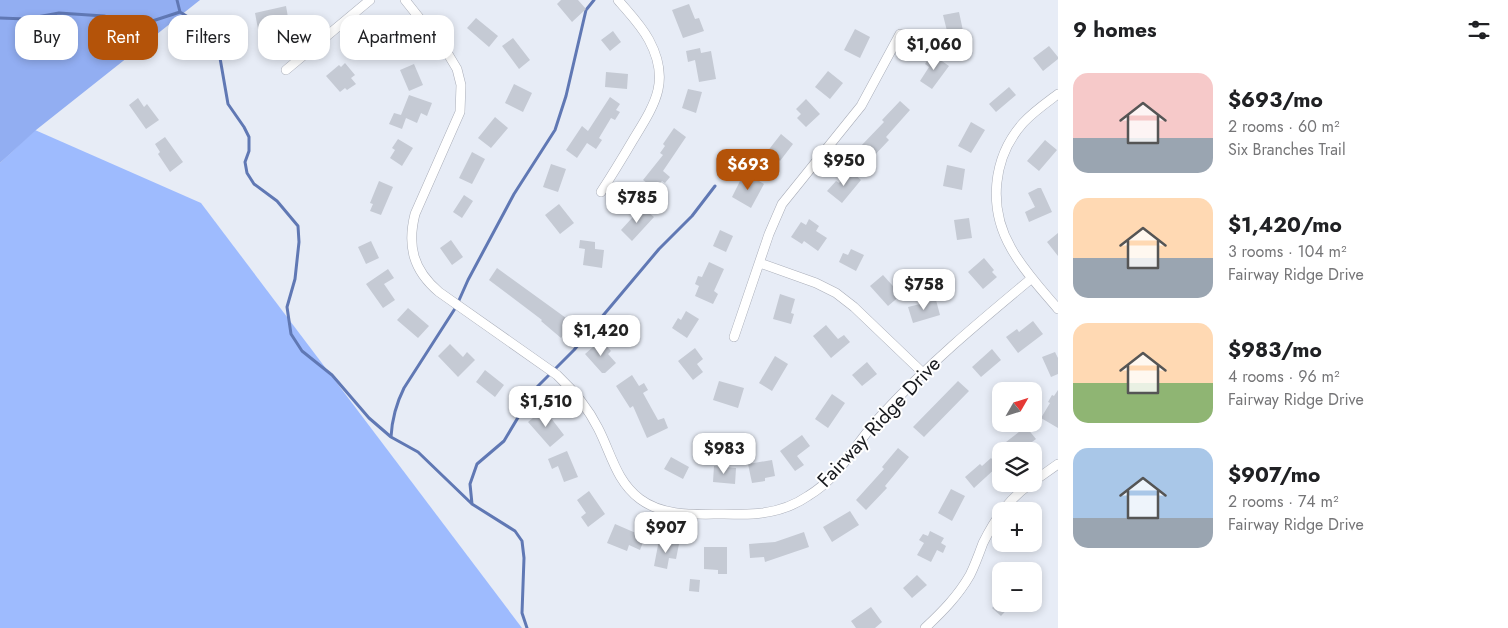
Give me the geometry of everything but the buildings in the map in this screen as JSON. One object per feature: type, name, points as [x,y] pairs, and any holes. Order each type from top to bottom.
[{"type":"street","points":[[286,70],[370,0]]},
{"type":"street","name":"Fairway Ridge Drive","points":[[405,0],[448,54],[457,69],[461,85],[460,112],[415,214],[412,225],[412,249],[419,271],[438,292],[557,375],[567,385],[590,413],[605,441],[621,479],[642,501],[653,507],[687,514],[762,513],[795,503],[810,495],[837,473],[878,418],[923,373],[968,330],[1032,278]]},
{"type":"street","points":[[601,192],[653,108],[660,82],[655,54],[649,40],[641,27],[618,0]]},
{"type":"street","points":[[734,337],[769,234],[782,204],[861,106],[900,34]]},
{"type":"street","points":[[1058,94],[1014,134],[1003,156],[996,187],[996,202],[1004,235],[1032,278],[1058,309]]},
{"type":"street","points":[[760,263],[816,283],[836,293],[854,307],[923,373]]},
{"type":"street","points":[[1042,475],[1058,464]]},
{"type":"street","points":[[1010,502],[1019,492]]},
{"type":"street","points":[[925,628],[941,613],[961,589],[970,574],[992,525]]},
{"type":"shaded area","points":[[0,0],[200,0],[181,15],[168,15],[168,25],[158,33],[158,15],[88,15],[88,60],[124,60],[36,130],[0,163]]},
{"type":"shaded area","points":[[35,130],[201,203],[522,628],[0,628],[0,163]]},
{"type":"waterway","points":[[177,0],[180,12]]},
{"type":"waterway","points":[[391,437],[395,411],[404,388],[456,307],[468,280],[514,194],[555,130],[566,96],[586,10],[594,0]]},
{"type":"waterway","points":[[0,18],[26,19],[59,13],[104,16],[137,26],[180,12],[204,27],[213,39],[220,58],[228,104],[249,137],[249,151],[245,162],[247,173],[254,184],[277,201],[298,226],[299,242],[295,279],[287,307],[291,334],[302,351],[332,375],[369,418],[391,437],[418,452],[472,504],[515,531],[522,541],[524,558],[522,613],[527,628]]},
{"type":"waterway","points":[[472,504],[470,484],[477,464],[504,441],[535,389],[574,350],[659,249],[692,216],[715,186]]}]
